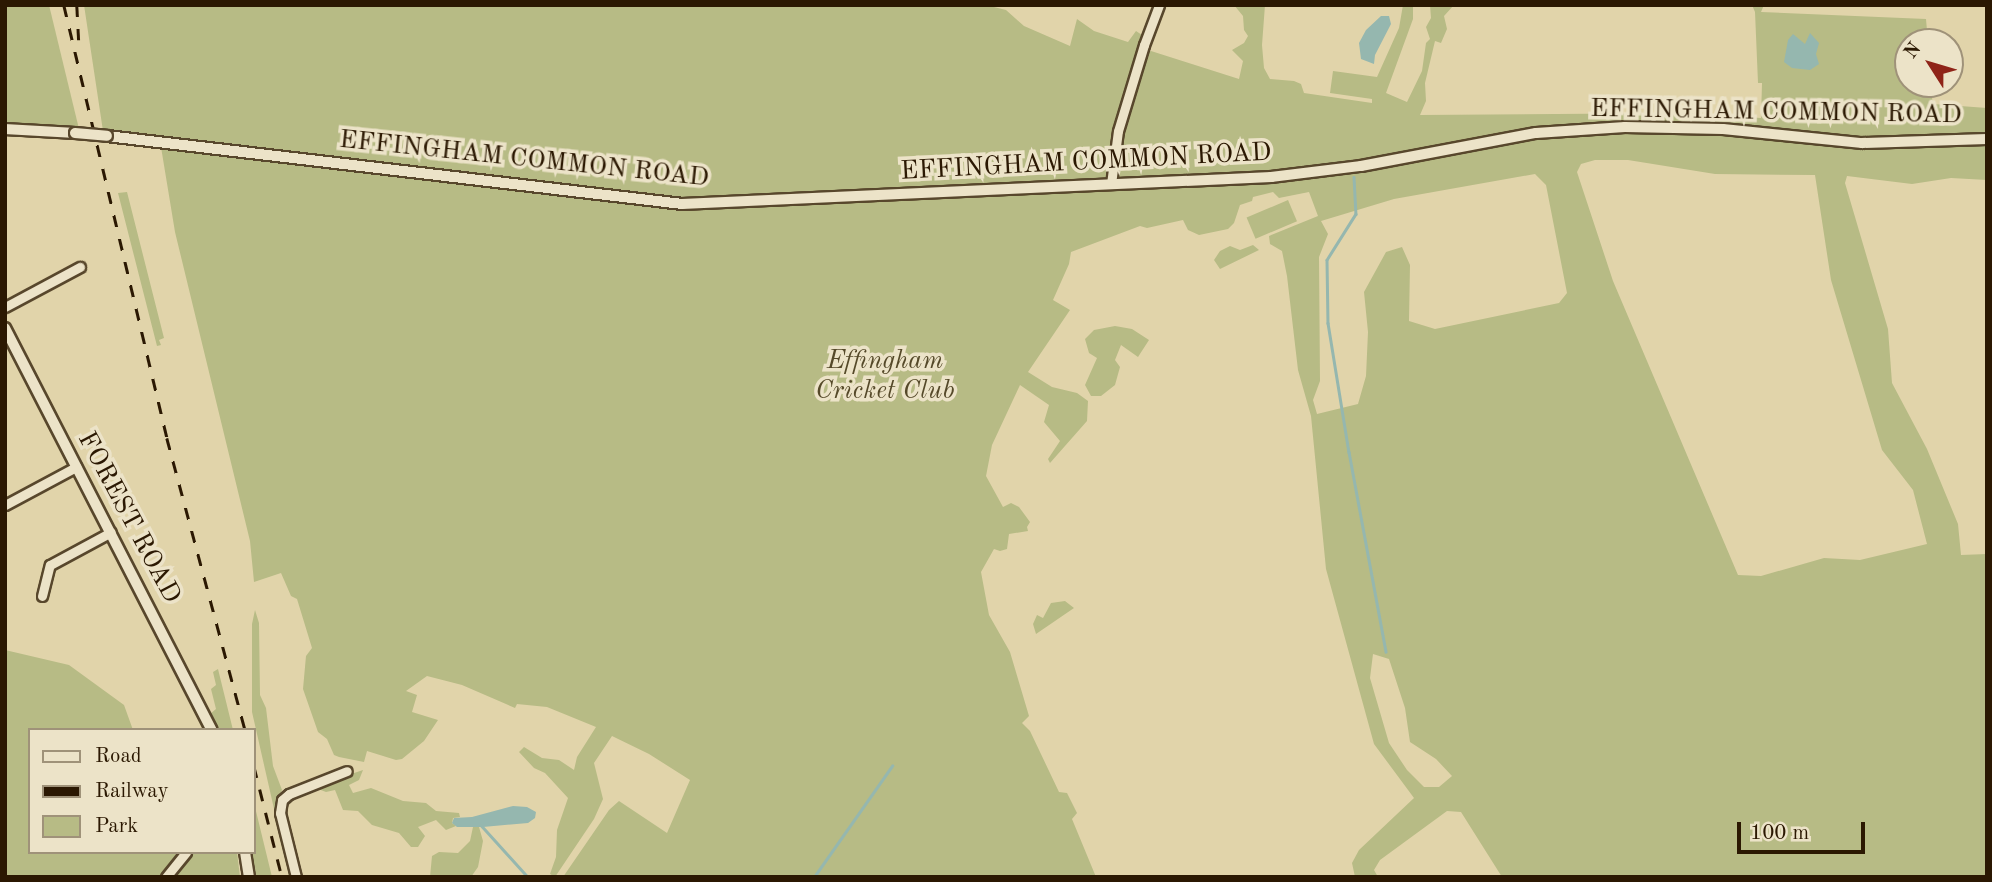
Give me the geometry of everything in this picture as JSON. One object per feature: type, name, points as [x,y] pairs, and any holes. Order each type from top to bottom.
[{"type":"street","points":[[1111,184],[1118,131],[1159,5]]},
{"type":"street","name":"EFFINGHAM COMMON ROAD","points":[[5,129],[107,136],[682,204],[1177,183],[1303,174],[1526,134],[1606,128],[1723,129],[1862,143],[1987,139]]},
{"type":"street","points":[[5,307],[80,267]]},
{"type":"street","name":"FOREST ROAD","points":[[5,328],[211,728]]},
{"type":"street","points":[[5,505],[76,467]]},
{"type":"street","points":[[43,596],[50,565],[111,532]]},
{"type":"street","points":[[296,877],[280,813],[282,800],[289,794],[346,771]]},
{"type":"street","points":[[166,877],[184,854]]},
{"type":"street","points":[[245,854],[249,877]]},
{"type":"green space","points":[[5,5],[49,5],[79,129],[5,124]]},
{"type":"green space","name":"Effingham Cricket Club","points":[[84,5],[986,5],[1006,10],[1024,26],[1070,46],[1077,19],[1094,31],[1128,42],[1136,31],[1142,35],[1137,54],[1151,51],[1239,79],[1243,61],[1232,50],[1244,43],[1248,36],[1244,30],[1243,16],[1234,5],[1265,5],[1262,45],[1264,68],[1270,79],[1294,81],[1301,84],[1304,93],[1372,103],[1372,99],[1330,93],[1333,71],[1377,77],[1399,28],[1403,5],[1413,5],[1413,19],[1386,93],[1407,102],[1422,71],[1426,43],[1430,39],[1426,27],[1431,18],[1430,5],[1454,5],[1444,16],[1447,29],[1441,43],[1435,41],[1425,83],[1426,101],[1420,115],[1683,113],[1761,118],[1762,83],[1758,83],[1755,12],[1752,5],[1764,5],[1761,12],[1926,19],[1927,28],[1894,28],[1894,98],[1932,98],[1933,104],[1987,108],[1987,180],[1951,178],[1912,184],[1847,176],[1845,183],[1888,329],[1892,383],[1927,449],[1958,524],[1961,555],[1987,554],[1987,877],[1502,877],[1461,812],[1447,811],[1380,860],[1374,870],[1378,877],[1355,877],[1352,863],[1359,850],[1414,798],[1374,744],[1326,569],[1311,416],[1298,370],[1287,276],[1282,251],[1270,244],[1269,236],[1318,216],[1309,192],[1279,198],[1273,192],[1253,197],[1252,201],[1240,205],[1234,223],[1228,229],[1199,235],[1188,230],[1183,220],[1147,228],[1140,226],[1071,252],[1069,264],[1053,300],[1070,310],[1028,372],[1052,387],[1077,393],[1088,401],[1087,421],[1050,463],[1048,459],[1060,441],[1044,422],[1049,405],[1020,385],[992,445],[986,476],[1003,507],[1011,503],[1019,507],[1030,522],[1028,531],[1009,534],[1007,549],[994,549],[981,572],[989,615],[1010,652],[1029,716],[1022,723],[1030,731],[1059,792],[1067,793],[1077,813],[1072,819],[1096,877],[563,877],[609,810],[619,801],[667,833],[690,780],[649,754],[612,736],[594,763],[603,799],[594,819],[555,877],[550,874],[556,857],[557,830],[568,798],[545,773],[534,768],[519,752],[524,747],[542,758],[559,760],[574,770],[577,757],[596,727],[547,707],[517,704],[515,708],[462,685],[427,676],[406,691],[417,695],[412,712],[438,720],[424,741],[402,759],[396,760],[367,751],[364,762],[339,757],[334,755],[327,739],[318,732],[303,689],[306,656],[312,648],[297,599],[291,596],[281,573],[254,582],[250,541],[175,232],[161,147],[103,131]],"holes":[[[1595,160],[1628,160],[1715,174],[1815,175],[1831,280],[1882,450],[1913,490],[1927,544],[1860,560],[1824,558],[1761,576],[1738,575],[1613,281],[1577,172],[1581,164]],[[1535,174],[1546,185],[1567,293],[1559,303],[1435,329],[1409,321],[1410,265],[1402,247],[1386,252],[1364,292],[1368,332],[1366,376],[1358,404],[1317,414],[1313,400],[1320,381],[1319,257],[1328,234],[1321,221],[1394,199]],[[1373,654],[1389,659],[1405,708],[1410,742],[1436,759],[1452,776],[1439,787],[1424,787],[1407,770],[1389,743],[1370,678]]]},
{"type":"green space","points":[[127,192],[164,338],[159,340],[161,345],[157,346],[118,193]]},
{"type":"green space","points":[[1288,200],[1297,221],[1256,239],[1247,218]]},
{"type":"green space","points":[[1253,245],[1259,250],[1220,269],[1214,260],[1220,251],[1230,246],[1240,250]]},
{"type":"green space","points":[[1115,326],[1132,329],[1149,340],[1138,357],[1121,345],[1115,360],[1120,367],[1115,385],[1101,396],[1091,396],[1085,385],[1097,358],[1089,353],[1085,339],[1094,330]]},
{"type":"green space","points":[[1065,601],[1074,608],[1036,634],[1033,624],[1037,615],[1043,618],[1051,603]]},
{"type":"green space","points":[[255,610],[259,623],[260,695],[266,708],[273,766],[282,790],[277,799],[278,817],[293,877],[289,877],[252,712],[252,624]]},
{"type":"green space","points":[[5,650],[69,665],[124,705],[132,728],[28,728],[28,854],[237,854],[240,877],[5,877]]},
{"type":"green space","points":[[218,669],[233,728],[217,728],[210,714],[216,709],[211,689],[216,685],[213,672]]},
{"type":"green space","points":[[363,770],[359,780],[349,785],[353,793],[371,788],[403,801],[426,803],[436,811],[459,813],[460,817],[453,818],[452,823],[456,826],[446,830],[436,820],[418,827],[425,836],[418,847],[411,847],[399,833],[372,825],[358,811],[343,810],[335,790],[326,792],[313,787]]},
{"type":"green space","points":[[256,811],[272,877],[253,877],[249,854],[256,854]]},
{"type":"green space","points":[[473,827],[479,827],[483,841],[478,867],[471,877],[430,877],[432,856],[439,852],[458,853],[470,841]]},
{"type":"water","points":[[1381,16],[1389,16],[1391,24],[1375,55],[1374,64],[1361,59],[1359,43],[1366,30]]},
{"type":"water","points":[[1810,33],[1819,43],[1816,54],[1819,64],[1810,70],[1792,68],[1784,62],[1788,40],[1793,34],[1805,44]]},
{"type":"water","points":[[513,806],[527,807],[536,812],[535,818],[528,823],[483,827],[457,827],[452,823],[454,818],[472,817]]},
{"type":"waterway","points":[[1354,177],[1356,214],[1327,260],[1328,323],[1386,652]]},
{"type":"waterway","points":[[814,877],[892,766]]},
{"type":"waterway","points":[[481,825],[528,877]]},
{"type":"railway","points":[[64,5],[167,438],[244,728]]},
{"type":"railway","points":[[77,5],[79,40]]},
{"type":"railway","points":[[256,774],[282,877]]}]
